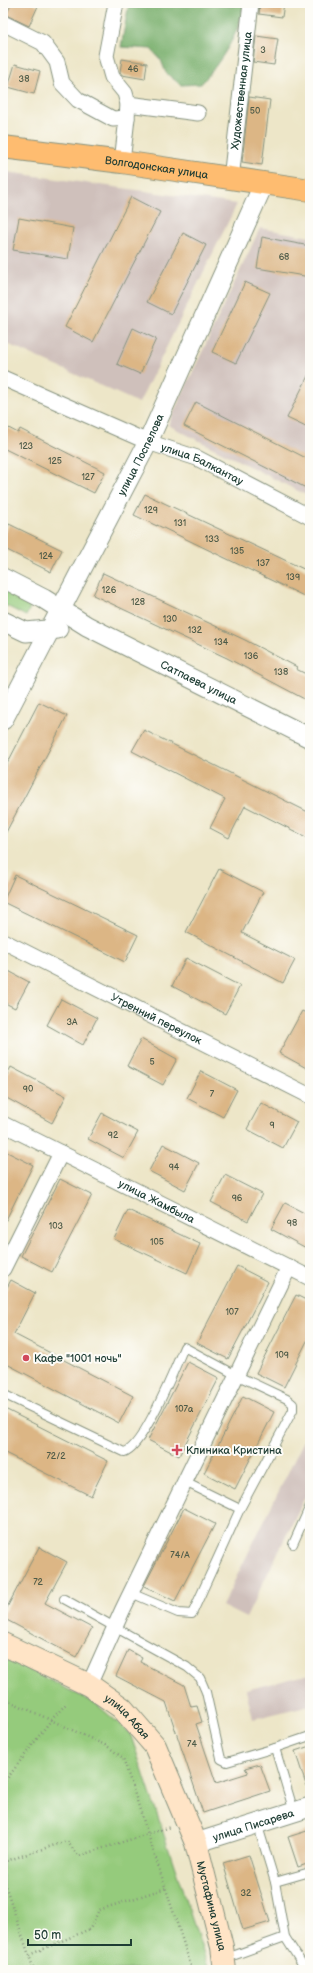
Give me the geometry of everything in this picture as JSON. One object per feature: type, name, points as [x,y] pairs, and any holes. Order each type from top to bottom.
[{"type":"main road","name":"Волгодонская улица","points":[[3,147],[122,162],[310,190]]},
{"type":"main road","name":"улица Абая","points":[[3,1644],[89,1685],[122,1708],[155,1746],[196,1842]]},
{"type":"main road","name":"Мустафина улица","points":[[196,1842],[222,1947],[224,1964]]},
{"type":"street","points":[[116,3],[106,56],[112,77],[125,93],[127,111],[122,162]]},
{"type":"street","name":"Художественная улица","points":[[231,179],[251,3]]},
{"type":"street","points":[[3,23],[43,43],[57,62],[62,82],[78,100],[113,119],[127,111],[198,113]]},
{"type":"street","name":"улица Поспелова","points":[[3,720],[148,442],[264,183]]},
{"type":"street","name":"улица Балкантау","points":[[3,378],[148,442],[196,458],[310,517]]},
{"type":"street","name":"Сатпаева улица","points":[[3,578],[61,609],[87,626],[310,738]]},
{"type":"street","points":[[3,621],[26,632],[87,626]]},
{"type":"street","name":"Утренний переулок","points":[[3,940],[310,1096]]},
{"type":"street","name":"улица Жамбыла","points":[[3,1124],[310,1278]]},
{"type":"street","points":[[3,1269],[61,1153]]},
{"type":"street","points":[[89,1685],[115,1626],[238,1376],[289,1267]]},
{"type":"street","name":"улица Писарева","points":[[196,1842],[302,1809]]},
{"type":"lane","points":[[3,1394],[124,1452],[130,1451],[135,1445],[156,1411],[184,1347],[238,1376],[287,1398],[293,1404],[293,1410],[240,1509],[192,1614],[178,1613],[131,1593]]},
{"type":"lane","points":[[185,1482],[240,1509]]},
{"type":"lane","points":[[293,1544],[310,1506]]},
{"type":"lane","points":[[64,1599],[187,1667],[200,1678],[206,1692],[221,1759],[227,1762],[310,1736]]},
{"type":"lane","points":[[274,1748],[302,1809]]},
{"type":"lane","points":[[257,1823],[275,1882],[286,1937],[306,1970]]},
{"type":"lane","points":[[275,1882],[310,1872]]},
{"type":"lane","points":[[224,1964],[286,1937]]},
{"type":"path","points":[[3,1698],[107,1746],[123,1758],[166,1888],[191,1970]]},
{"type":"path","points":[[3,1784],[51,1720],[67,1703]]},
{"type":"path","points":[[3,1862],[67,1842],[78,1856],[188,1822]]},
{"type":"path","points":[[3,1879],[34,1970]]},
{"type":"path","points":[[29,1955],[90,1929],[99,1910],[166,1888]]},
{"type":"shaded area","points":[[7,172],[237,204],[139,403],[3,342],[3,180]]},
{"type":"shaded area","points":[[260,228],[310,237],[310,497],[168,425]]},
{"type":"shaded area","points":[[310,1428],[310,1487],[246,1618],[222,1606]]},
{"type":"shaded area","points":[[310,1674],[310,1705],[253,1719],[246,1690]]},
{"type":"green space","points":[[129,3],[205,3],[233,6],[234,3],[244,3],[242,14],[234,36],[216,66],[201,84],[181,85],[166,73],[161,60],[151,49],[121,47]]},
{"type":"green space","points":[[3,574],[38,592],[26,616],[3,604]]},
{"type":"green space","points":[[3,1657],[95,1703],[130,1733],[209,1970],[3,1970]]},
{"type":"building","points":[[12,3],[32,3],[38,6],[29,26],[6,15]]},
{"type":"building","points":[[260,3],[284,3],[282,17],[259,14]]},
{"type":"building","points":[[256,36],[278,39],[274,65],[253,62]]},
{"type":"building","points":[[122,59],[147,63],[145,79],[122,75],[120,72]]},
{"type":"building","points":[[15,64],[40,71],[34,94],[8,87]]},
{"type":"building","points":[[249,97],[270,100],[262,165],[242,162]]},
{"type":"building","points":[[131,197],[160,212],[93,342],[65,327]]},
{"type":"building","points":[[19,218],[73,228],[68,259],[13,250]]},
{"type":"building","points":[[183,233],[206,245],[171,314],[147,302]]},
{"type":"building","points":[[262,237],[310,246],[310,277],[257,268]]},
{"type":"building","points":[[245,282],[270,293],[236,363],[212,352]]},
{"type":"building","points":[[133,328],[156,339],[140,374],[117,364]]},
{"type":"building","points":[[310,372],[310,429],[287,418]]},
{"type":"building","points":[[196,402],[310,460],[310,490],[184,426]]},
{"type":"building","points":[[3,425],[18,433],[20,429],[105,472],[94,493],[3,448]]},
{"type":"building","points":[[145,494],[310,572],[310,599],[134,515]]},
{"type":"building","points":[[9,524],[62,550],[51,572],[3,548],[3,536]]},
{"type":"building","points":[[103,573],[245,640],[297,667],[296,669],[310,676],[310,702],[227,658],[93,595]]},
{"type":"building","points":[[39,702],[67,716],[3,838],[3,772]]},
{"type":"building","points":[[144,730],[310,813],[310,839],[245,806],[229,838],[210,828],[225,799],[132,751]]},
{"type":"building","points":[[219,869],[263,892],[242,933],[295,960],[283,983],[186,932]]},
{"type":"building","points":[[15,875],[138,935],[125,962],[3,902]]},
{"type":"building","points":[[186,958],[240,986],[225,1014],[172,986]]},
{"type":"building","points":[[3,968],[29,982],[15,1008],[3,1002]]},
{"type":"building","points":[[61,999],[97,1018],[83,1045],[47,1025]]},
{"type":"building","points":[[302,1011],[310,1015],[310,1070],[279,1053]]},
{"type":"building","points":[[141,1039],[177,1059],[163,1085],[127,1066]]},
{"type":"building","points":[[11,1067],[66,1096],[52,1123],[3,1096],[3,1082]]},
{"type":"building","points":[[201,1071],[237,1090],[223,1117],[187,1098]]},
{"type":"building","points":[[261,1103],[297,1122],[283,1148],[247,1129]]},
{"type":"building","points":[[102,1113],[138,1132],[124,1158],[88,1139]]},
{"type":"building","points":[[163,1144],[199,1163],[185,1190],[149,1171]]},
{"type":"building","points":[[3,1150],[33,1165],[3,1226]]},
{"type":"building","points":[[225,1175],[262,1194],[248,1221],[211,1202]]},
{"type":"building","points":[[60,1179],[92,1195],[52,1272],[21,1256]]},
{"type":"building","points":[[285,1203],[310,1216],[310,1250],[271,1229]]},
{"type":"building","points":[[128,1210],[200,1244],[187,1273],[114,1239]]},
{"type":"building","points":[[237,1266],[268,1282],[228,1359],[197,1343]]},
{"type":"building","points":[[11,1280],[35,1293],[14,1334],[133,1396],[119,1423],[3,1362],[3,1295]]},
{"type":"building","points":[[296,1295],[310,1302],[310,1335],[284,1387],[256,1373]]},
{"type":"building","points":[[188,1362],[219,1378],[179,1456],[148,1440]]},
{"type":"building","points":[[243,1396],[274,1412],[235,1489],[204,1473]]},
{"type":"building","points":[[3,1408],[108,1461],[91,1496],[3,1452]]},
{"type":"building","points":[[184,1508],[215,1524],[175,1601],[144,1586]]},
{"type":"building","points":[[39,1547],[67,1562],[45,1603],[92,1628],[76,1657],[3,1618],[3,1615]]},
{"type":"building","points":[[128,1650],[142,1658],[140,1662],[184,1685],[191,1707],[197,1706],[202,1722],[196,1724],[216,1783],[248,1773],[245,1768],[260,1764],[270,1791],[203,1813],[166,1702],[116,1676]]},
{"type":"building","points":[[310,1746],[310,1791],[308,1791],[295,1751]]},
{"type":"building","points":[[310,1830],[310,1863],[298,1867],[288,1837]]},
{"type":"building","points":[[249,1855],[270,1922],[243,1930],[223,1863]]},
{"type":"place","name":"Кафе \"1001 ночь\"","points":[[26,1358]]},
{"type":"place","name":"Клиника Кристина","points":[[177,1450]]}]
